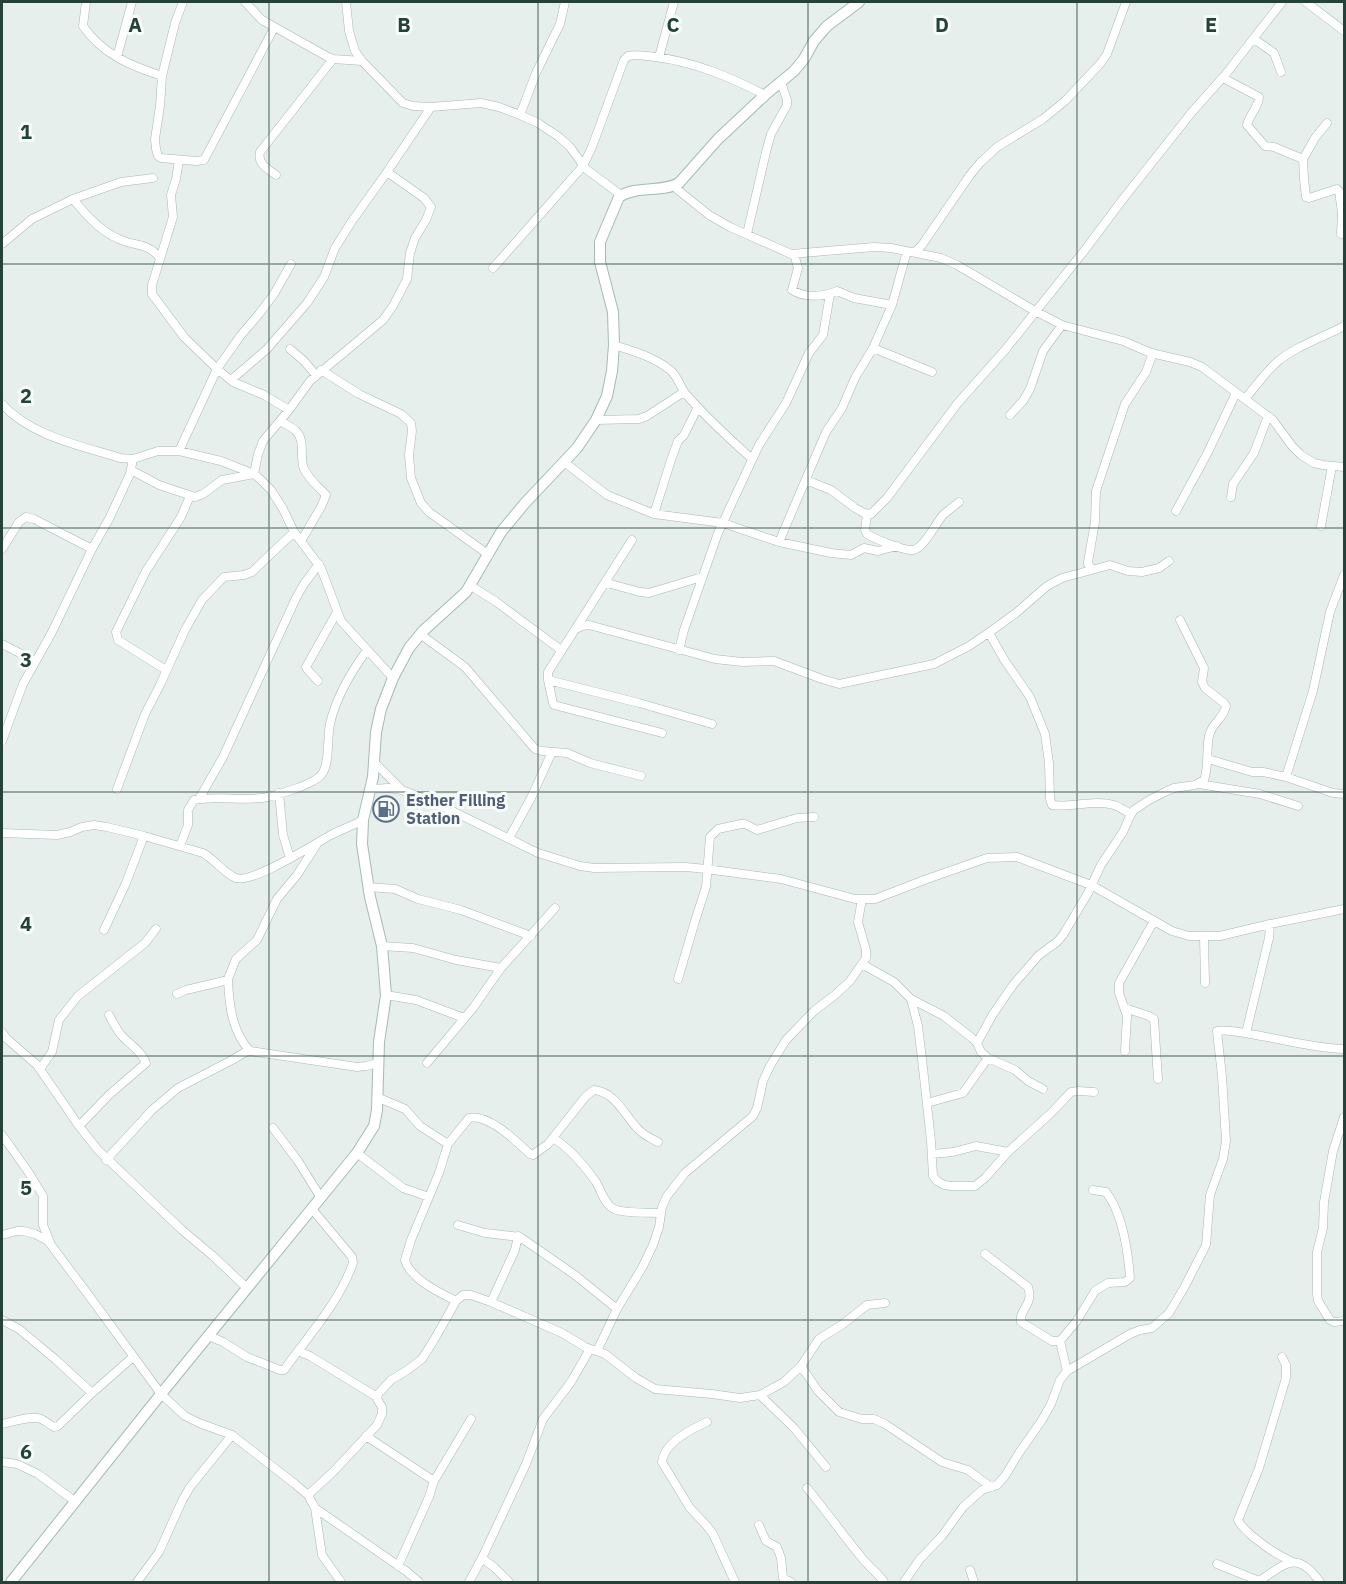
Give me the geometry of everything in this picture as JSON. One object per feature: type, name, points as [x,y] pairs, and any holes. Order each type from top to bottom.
[{"type":"street","points":[[86,2],[83,26],[99,45],[140,69],[162,76]]},
{"type":"street","points":[[117,57],[132,2]]},
{"type":"street","points":[[183,2],[175,23],[162,76],[155,139],[159,157],[204,160],[274,28]]},
{"type":"street","points":[[245,2],[274,28],[333,59],[362,61]]},
{"type":"street","points":[[346,2],[347,20],[355,51],[403,103],[431,107],[481,103],[520,115],[559,136],[583,166],[621,195],[673,186],[686,177],[718,139],[794,71],[827,26],[859,2]]},
{"type":"street","points":[[520,115],[536,73],[560,24],[565,2]]},
{"type":"street","points":[[659,57],[674,2]]},
{"type":"street","points":[[779,542],[826,432],[842,408],[855,378],[873,348],[892,305],[911,252],[922,245],[970,174],[980,163],[997,147],[1065,101],[1100,64],[1107,54],[1126,2]]},
{"type":"street","points":[[806,480],[831,490],[855,508],[872,514],[887,498],[957,404],[1005,350],[1192,112],[1223,78],[1282,2]]},
{"type":"street","points":[[1306,2],[1344,32]]},
{"type":"street","points":[[1254,39],[1274,53],[1281,72]]},
{"type":"street","points":[[493,268],[583,166],[627,56],[635,54],[659,57],[717,72],[765,95]]},
{"type":"street","points":[[276,175],[260,162],[260,152],[333,59]]},
{"type":"street","points":[[1223,78],[1259,97],[1259,102],[1247,125],[1264,146],[1274,147],[1303,159]]},
{"type":"street","points":[[747,234],[771,134],[787,105],[781,82]]},
{"type":"street","points":[[231,380],[267,349],[307,303],[324,278],[335,248],[347,228],[431,107]]},
{"type":"street","points":[[1327,123],[1314,138],[1303,159],[1306,197],[1310,198],[1337,189],[1339,191],[1342,213],[1341,234]]},
{"type":"street","points":[[179,160],[171,195],[173,217],[152,285],[153,297],[184,338],[217,369],[231,380],[264,394],[289,410]]},
{"type":"street","points":[[254,474],[263,441],[310,381],[386,316],[407,279],[412,246],[431,207],[424,198],[387,172]]},
{"type":"street","points":[[2,244],[32,219],[73,199],[121,182],[153,178]]},
{"type":"street","points":[[673,186],[709,216],[794,254],[873,247],[891,248],[941,258],[1062,325],[1123,341],[1153,353],[1197,365],[1268,416],[1278,425],[1301,455],[1314,463],[1344,467]]},
{"type":"street","points":[[2,1579],[10,1582],[76,1502],[357,1153],[374,1126],[379,1098],[378,1063],[386,995],[382,946],[368,887],[362,844],[363,820],[374,777],[376,732],[393,678],[409,648],[420,634],[471,586],[498,537],[525,503],[584,439],[607,396],[614,345],[613,312],[599,254],[601,239],[621,195]]},
{"type":"street","points":[[73,199],[92,221],[112,236],[149,248],[160,258]]},
{"type":"street","points":[[794,254],[798,268],[792,291],[804,295],[830,294],[837,291],[854,298],[892,305]]},
{"type":"street","points":[[179,451],[217,369],[274,294],[291,264]]},
{"type":"street","points":[[680,650],[684,630],[714,542],[759,445],[786,403],[809,353],[823,336],[830,294]]},
{"type":"street","points":[[1010,415],[1030,389],[1043,351],[1062,325]]},
{"type":"street","points":[[1245,399],[1278,361],[1344,326]]},
{"type":"street","points":[[614,345],[644,355],[667,367],[673,372],[684,392],[723,433],[752,459]]},
{"type":"street","points":[[873,348],[932,372]]},
{"type":"street","points":[[290,349],[318,372],[401,414],[411,423],[409,455],[411,478],[421,503],[429,512],[489,555]]},
{"type":"street","points":[[1092,569],[1088,564],[1095,522],[1096,491],[1125,404],[1145,374],[1153,353]]},
{"type":"street","points":[[596,420],[646,416],[684,392]]},
{"type":"street","points":[[1176,511],[1236,393]]},
{"type":"street","points":[[2,404],[15,416],[40,432],[120,458],[133,459],[154,452],[179,451],[220,461],[254,474],[271,490],[283,508],[294,532],[319,564],[337,612],[344,624],[393,678]]},
{"type":"street","points":[[654,514],[670,460],[678,441],[684,435],[698,407]]},
{"type":"street","points":[[1232,497],[1233,484],[1254,453],[1268,416]]},
{"type":"street","points":[[280,421],[299,435],[302,443],[304,469],[326,495],[301,542]]},
{"type":"street","points":[[2,741],[16,699],[109,519],[131,470],[133,459]]},
{"type":"street","points":[[564,462],[608,495],[654,514],[723,523],[779,542],[831,553],[851,555],[864,548],[878,551],[897,546]]},
{"type":"street","points":[[1321,526],[1332,466]]},
{"type":"street","points":[[131,470],[159,485],[196,497],[222,480],[254,474]]},
{"type":"street","points":[[166,670],[118,640],[116,632],[146,572],[181,517],[190,496]]},
{"type":"street","points":[[867,514],[866,533],[912,550],[919,547],[945,513],[960,502]]},
{"type":"street","points":[[2,549],[19,522],[26,517],[92,549]]},
{"type":"street","points":[[117,789],[145,714],[202,600],[226,576],[240,576],[252,572],[294,532]]},
{"type":"street","points":[[632,540],[607,583],[561,650],[548,672],[548,680],[554,705],[662,733]]},
{"type":"street","points":[[576,628],[589,625],[715,659],[774,661],[822,680],[839,684],[934,664],[989,633],[1054,581],[1110,565],[1128,571],[1142,572],[1159,568],[1169,561]]},
{"type":"street","points":[[200,799],[227,748],[296,598],[319,564]]},
{"type":"street","points":[[1286,777],[1315,682],[1330,612],[1344,575]]},
{"type":"street","points":[[607,583],[649,593],[702,577]]},
{"type":"street","points":[[471,586],[561,650]]},
{"type":"street","points":[[318,681],[306,667],[337,612]]},
{"type":"street","points":[[1180,620],[1204,668],[1202,682],[1205,688],[1226,706],[1226,711],[1209,734],[1206,775],[1199,784]]},
{"type":"street","points":[[989,633],[1030,697],[1045,734],[1052,805],[1105,803],[1118,806],[1131,814]]},
{"type":"street","points":[[420,634],[465,667],[530,744],[539,751],[567,753],[590,763],[641,776]]},
{"type":"street","points":[[2,644],[35,662]]},
{"type":"street","points":[[180,846],[188,825],[188,809],[194,800],[244,800],[266,797],[312,782],[323,772],[326,764],[330,723],[338,699],[353,670],[367,650]]},
{"type":"street","points":[[548,680],[712,724]]},
{"type":"street","points":[[509,838],[552,752]]},
{"type":"street","points":[[1208,759],[1251,772],[1286,777],[1333,793],[1344,794]]},
{"type":"street","points":[[374,762],[402,790]]},
{"type":"street","points":[[977,1043],[1003,997],[1040,955],[1060,939],[1088,893],[1101,865],[1123,832],[1131,814],[1149,800],[1167,791],[1199,784],[1260,794],[1298,806]]},
{"type":"street","points":[[371,789],[402,790],[442,806],[538,853],[594,868],[686,867],[706,869],[781,879],[846,897],[878,899],[987,858],[1017,857],[1091,885],[1181,935],[1204,937],[1220,936],[1344,909]]},
{"type":"street","points":[[279,793],[283,830],[290,858]]},
{"type":"street","points":[[678,979],[704,897],[709,841],[713,832],[743,824],[757,830],[797,818],[814,817]]},
{"type":"street","points":[[2,833],[57,835],[94,825],[107,827],[206,855],[238,879],[271,869],[363,820]]},
{"type":"street","points":[[104,930],[126,884],[144,836]]},
{"type":"street","points":[[319,842],[297,875],[274,902],[257,940],[236,958],[228,979],[233,1022],[249,1050],[254,1052],[357,1067],[378,1063]]},
{"type":"street","points":[[368,887],[395,889],[418,899],[461,910],[531,936]]},
{"type":"street","points":[[469,1582],[526,1464],[543,1419],[593,1350],[642,1268],[653,1245],[667,1196],[682,1176],[753,1116],[757,1110],[763,1081],[789,1036],[850,981],[866,958],[858,922],[862,899]]},
{"type":"street","points":[[427,1063],[484,993],[501,968],[555,908]]},
{"type":"street","points":[[1125,1052],[1127,1016],[1119,993],[1119,983],[1154,921]]},
{"type":"street","points":[[1246,1034],[1269,938],[1270,924]]},
{"type":"street","points":[[40,1069],[51,1054],[59,1022],[78,996],[145,943],[156,929]]},
{"type":"street","points":[[1204,937],[1205,983]]},
{"type":"street","points":[[382,946],[413,948],[456,960],[501,968]]},
{"type":"street","points":[[862,964],[894,982],[911,999],[944,1016],[977,1043],[981,1052],[988,1058],[1015,1070],[1028,1081],[1043,1089]]},
{"type":"street","points":[[177,994],[228,979]]},
{"type":"street","points":[[386,995],[416,1000],[464,1018]]},
{"type":"street","points":[[911,999],[918,1026],[933,1176],[944,1185],[971,1187],[977,1185],[1071,1092],[1094,1092]]},
{"type":"street","points":[[1125,1008],[1154,1019],[1158,1079]]},
{"type":"street","points":[[79,1126],[110,1094],[146,1063],[142,1055],[120,1034],[109,1015]]},
{"type":"street","points":[[904,1582],[920,1558],[938,1542],[963,1507],[975,1495],[998,1484],[1005,1476],[1018,1453],[1036,1430],[1060,1380],[1067,1371],[1130,1334],[1152,1328],[1169,1313],[1184,1288],[1206,1245],[1210,1195],[1225,1149],[1222,1076],[1217,1031],[1222,1030],[1314,1047],[1344,1049]]},
{"type":"street","points":[[2,1035],[33,1060],[106,1160],[248,1288]]},
{"type":"street","points":[[106,1160],[152,1110],[178,1088],[249,1050]]},
{"type":"street","points":[[927,1103],[963,1093],[988,1058]]},
{"type":"street","points":[[456,1301],[410,1272],[405,1262],[448,1144],[471,1117],[482,1119],[508,1134],[531,1155],[553,1138],[586,1096],[594,1090],[609,1094],[637,1128],[658,1142]]},
{"type":"street","points":[[379,1098],[405,1109],[420,1126],[448,1144]]},
{"type":"street","points":[[1344,1117],[1333,1150],[1324,1202],[1323,1228],[1317,1252],[1318,1301],[1330,1320],[1344,1321]]},
{"type":"street","points":[[273,1128],[298,1161],[321,1198]]},
{"type":"street","points":[[2,1135],[43,1196],[43,1225],[52,1246]]},
{"type":"street","points":[[553,1138],[570,1150],[594,1179],[611,1207],[625,1212],[661,1213]]},
{"type":"street","points":[[932,1154],[976,1146],[1008,1152]]},
{"type":"street","points":[[357,1153],[399,1185],[429,1197]]},
{"type":"street","points":[[985,1254],[1028,1287],[1030,1298],[1020,1317],[1021,1322],[1052,1341],[1059,1341],[1076,1322],[1095,1291],[1108,1283],[1125,1282],[1130,1279],[1125,1240],[1116,1208],[1106,1192],[1093,1190]]},
{"type":"street","points":[[209,1336],[282,1371],[336,1297],[352,1263],[352,1257],[312,1209]]},
{"type":"street","points":[[458,1225],[485,1233],[518,1236],[559,1263],[617,1309]]},
{"type":"street","points":[[2,1235],[23,1231],[48,1241],[161,1394],[185,1416],[232,1435],[308,1495],[315,1508],[322,1555],[341,1582]]},
{"type":"street","points":[[491,1302],[515,1250],[518,1236]]},
{"type":"street","points":[[377,1397],[392,1380],[422,1359],[456,1301],[466,1294],[491,1302],[561,1332],[604,1354],[655,1389],[740,1398],[760,1395],[784,1382],[801,1366],[817,1341],[867,1305],[885,1303]]},
{"type":"street","points":[[2,1320],[19,1329],[56,1359],[92,1393]]},
{"type":"street","points":[[1059,1341],[1067,1371]]},
{"type":"street","points":[[298,1351],[377,1397],[382,1407],[381,1419],[333,1472],[308,1495]]},
{"type":"street","points":[[2,1424],[30,1418],[42,1420],[57,1427],[133,1357]]},
{"type":"street","points":[[1282,1358],[1286,1365],[1286,1378],[1259,1468],[1238,1520],[1241,1527],[1274,1554],[1303,1564],[1320,1582]]},
{"type":"street","points":[[801,1366],[818,1391],[839,1412],[878,1421],[942,1462],[968,1470],[991,1487]]},
{"type":"street","points":[[760,1395],[795,1428],[826,1467]]},
{"type":"street","points":[[398,1566],[434,1481],[471,1419]]},
{"type":"street","points":[[707,1422],[686,1432],[666,1450],[662,1462],[690,1508],[713,1534],[735,1582]]},
{"type":"street","points":[[137,1582],[159,1552],[190,1486],[232,1435]]},
{"type":"street","points":[[366,1436],[434,1481]]},
{"type":"street","points":[[2,1462],[17,1464],[38,1474],[76,1502]]},
{"type":"street","points":[[807,1488],[864,1562],[878,1573],[884,1582]]},
{"type":"street","points":[[315,1508],[419,1582]]},
{"type":"street","points":[[759,1525],[766,1541],[777,1547],[781,1558],[783,1578],[791,1582]]},
{"type":"street","points":[[482,1558],[509,1582]]},
{"type":"street","points":[[1217,1564],[1259,1582],[1293,1562]]},
{"type":"street","points":[[970,1570],[974,1582]]},
{"type":"place","name":"Esther Filling Station","points":[[386,809]]}]
